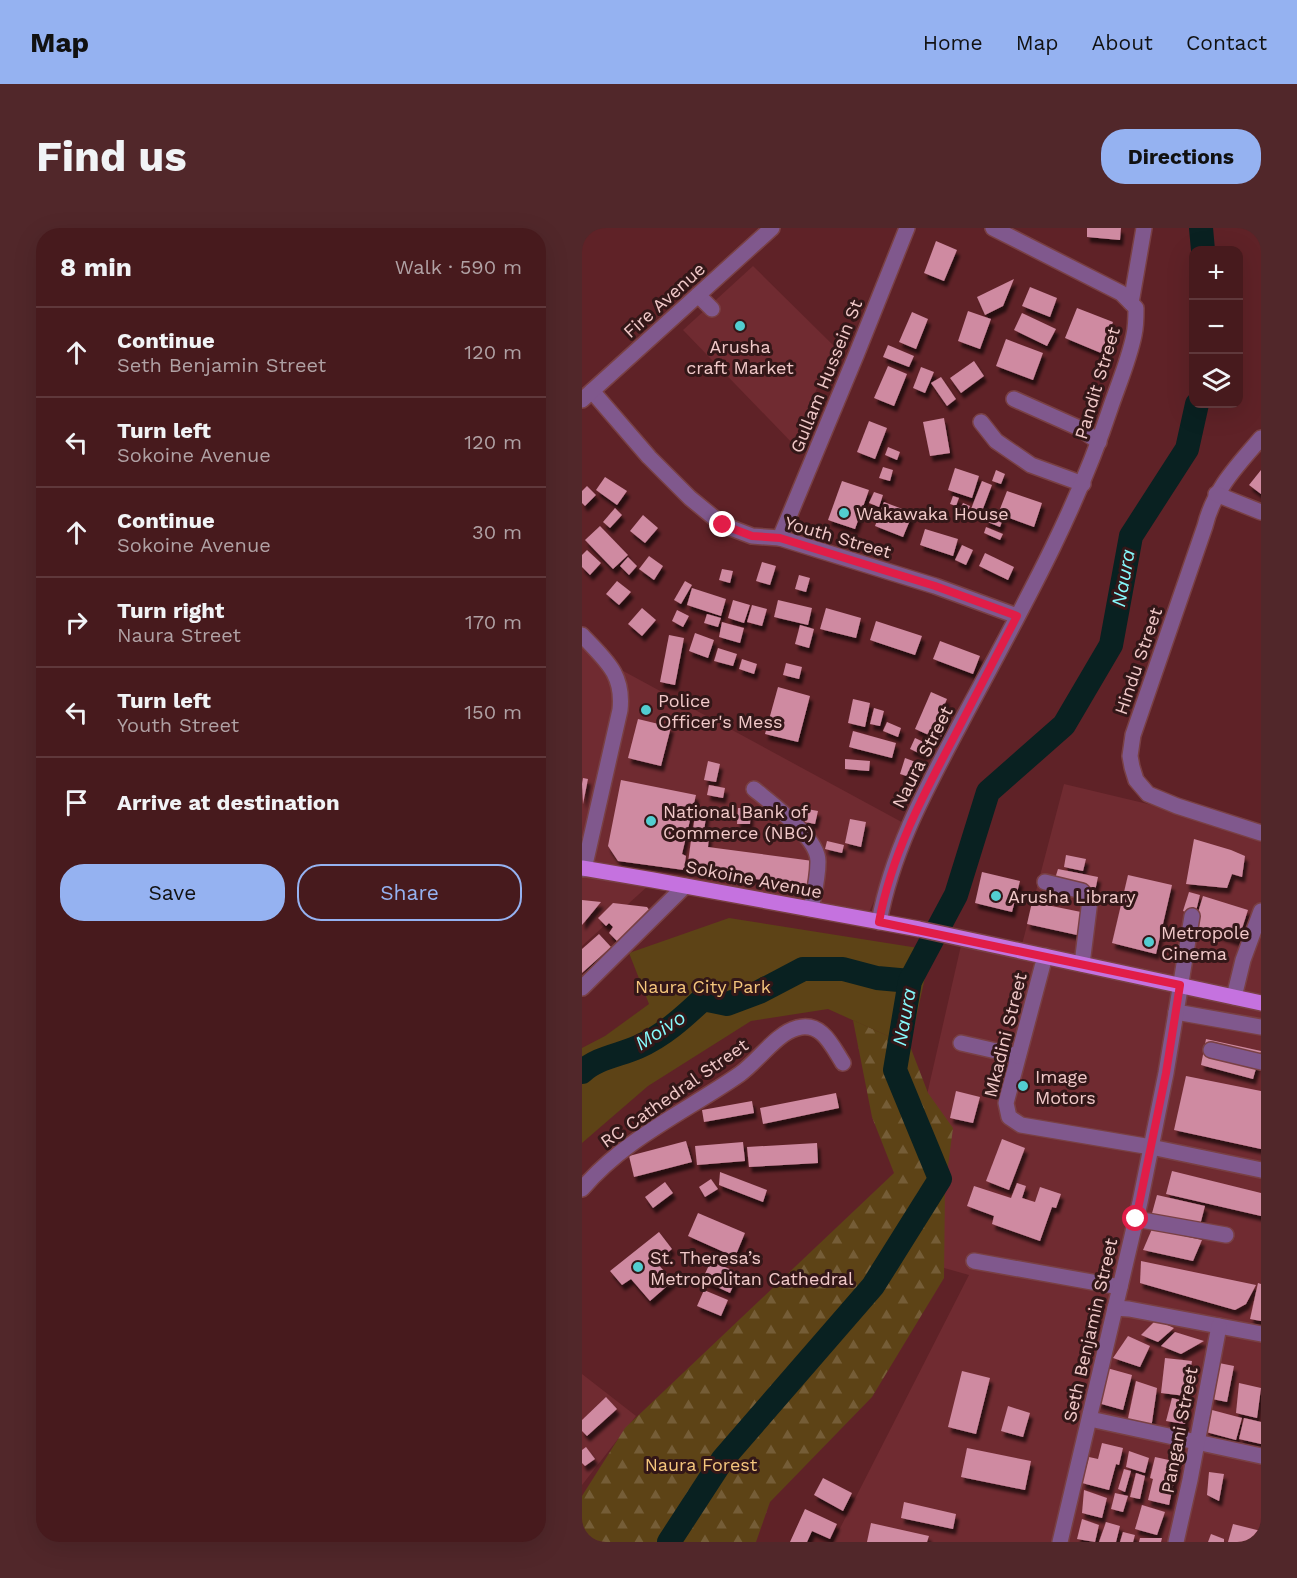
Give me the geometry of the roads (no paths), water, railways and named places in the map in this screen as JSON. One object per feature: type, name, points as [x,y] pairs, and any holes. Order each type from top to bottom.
[{"type":"main road","name":"Sokoine Avenue","points":[[583,868],[936,932],[1045,956]]},
{"type":"main road","points":[[1045,956],[1261,1003]]},
{"type":"street","name":"Fire Avenue","points":[[587,396],[772,228]]},
{"type":"street","name":"Gullam Hussein St","points":[[780,538],[907,228]]},
{"type":"street","points":[[993,228],[1121,293],[1131,303]]},
{"type":"street","name":"Pandit Street","points":[[1017,616],[1083,484],[1099,442],[1134,335],[1136,308],[1131,303],[1144,228]]},
{"type":"street","points":[[698,295],[712,309]]},
{"type":"street","name":"Youth Street","points":[[587,396],[690,498],[723,525],[752,536],[780,538],[935,586],[1017,616]]},
{"type":"street","points":[[1014,399],[1079,428],[1099,442]]},
{"type":"street","points":[[981,422],[996,441],[1031,465],[1083,484]]},
{"type":"street","name":"Hindu Street","points":[[1261,438],[1216,494],[1209,507],[1205,526],[1133,735],[1130,756],[1136,780],[1148,794],[1177,806],[1261,832]]},
{"type":"street","points":[[1216,494],[1261,512]]},
{"type":"street","name":"Naura Street","points":[[879,922],[897,857],[917,807],[1017,616]]},
{"type":"street","points":[[582,635],[613,668],[622,694],[621,710],[583,868]]},
{"type":"street","points":[[754,789],[790,819],[814,846],[819,860],[812,909]]},
{"type":"street","points":[[1045,882],[1082,891],[1090,900],[1082,964]]},
{"type":"street","points":[[582,988],[685,886]]},
{"type":"street","points":[[1234,997],[1243,960],[1261,911]]},
{"type":"street","name":"Seth Benjamin Street","points":[[1060,1542],[1136,1219],[1192,916]]},
{"type":"street","name":"Mkadini Street","points":[[1045,956],[1006,1103],[1009,1117],[1014,1122],[1261,1170]]},
{"type":"street","points":[[1176,1012],[1261,1027]]},
{"type":"street","name":"RC Cathedral Street","points":[[582,1189],[620,1151],[740,1074],[781,1036],[797,1028],[810,1028],[824,1033],[843,1063]]},
{"type":"street","points":[[962,1043],[1018,1056]]},
{"type":"street","points":[[1210,1050],[1261,1062]]},
{"type":"street","points":[[1136,1219],[1226,1235]]},
{"type":"street","points":[[974,1262],[1120,1287]]},
{"type":"street","points":[[1115,1308],[1261,1334]]},
{"type":"street","name":"Pangani Street","points":[[1176,1542],[1219,1326]]},
{"type":"street","points":[[1090,1419],[1261,1456]]},
{"type":"waterway","name":"Naura","points":[[1201,228],[1203,246]]},
{"type":"waterway","name":"Naura","points":[[669,1542],[723,1459],[873,1286],[940,1179],[895,1070],[910,981],[956,895],[988,792],[1064,725],[1111,645],[1131,536],[1187,449],[1196,408]]},
{"type":"waterway","name":"Moivo","points":[[582,1072],[601,1060],[656,1038],[703,999],[727,1004],[759,992],[803,969],[843,969],[877,978],[910,981]]},
{"type":"place","name":"Arusha craft Market","points":[[740,326]]},
{"type":"place","name":"Wakawaka House","points":[[844,513]]},
{"type":"place","name":"Police Officer's Mess","points":[[646,710]]},
{"type":"place","name":"National Bank of Commerce (NBC)","points":[[651,821]]},
{"type":"place","name":"Arusha Library","points":[[996,896]]},
{"type":"place","name":"Metropole Cinema","points":[[1149,942]]},
{"type":"place","name":"Image Motors","points":[[1023,1086]]},
{"type":"place","name":"St. Theresa’s Metropolitan Cathedral","points":[[638,1267]]},
{"type":"park label","name":"Naura City Park","points":[[703,986]]},
{"type":"park label","name":"Naura Forest","points":[[701,1464]]}]
